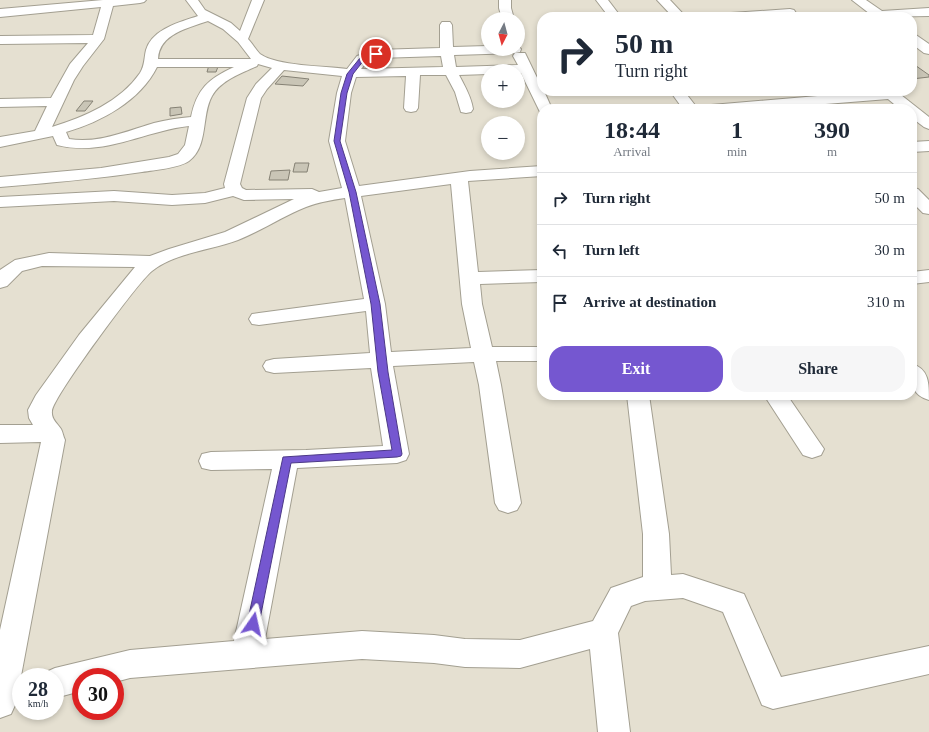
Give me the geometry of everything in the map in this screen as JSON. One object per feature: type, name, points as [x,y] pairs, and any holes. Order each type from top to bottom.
[{"type":"street","points":[[1,9],[13,0]]},
{"type":"street","points":[[1,9],[70,0]]},
{"type":"street","points":[[1,9],[140,0]]},
{"type":"street","points":[[192,0],[197,10],[227,26],[242,39],[259,63]]},
{"type":"street","points":[[242,39],[258,0]]},
{"type":"street","points":[[505,0],[506,12]]},
{"type":"street","points":[[602,0],[611,12]]},
{"type":"street","points":[[663,0],[675,12]]},
{"type":"street","points":[[858,0],[874,12]]},
{"type":"street","points":[[1,9],[14,12],[105,2]]},
{"type":"street","points":[[41,134],[56,102],[77,64],[98,39],[105,2]]},
{"type":"street","points":[[779,4],[788,12]]},
{"type":"street","points":[[0,24],[14,12]]},
{"type":"street","points":[[917,14],[928,13]]},
{"type":"street","points":[[0,142],[58,130],[89,120],[110,108],[131,91],[150,68],[154,45],[165,35],[177,28],[209,17]]},
{"type":"street","points":[[446,25],[447,53],[450,71],[463,92],[466,109]]},
{"type":"street","points":[[0,40],[98,39]]},
{"type":"street","points":[[917,42],[928,50]]},
{"type":"street","points":[[917,50],[928,50]]},
{"type":"street","points":[[211,461],[286,460],[397,454],[382,360],[376,304],[352,192],[337,141],[344,93],[350,74],[362,59],[376,54],[481,51]]},
{"type":"street","points":[[520,56],[537,92]]},
{"type":"street","points":[[151,63],[259,63],[350,74],[526,69]]},
{"type":"street","points":[[0,182],[102,173],[174,161],[184,157],[193,145],[201,105],[205,95],[213,85],[222,78],[259,63]]},
{"type":"street","points":[[234,191],[232,184],[233,177],[254,98],[261,87],[282,66]]},
{"type":"street","points":[[410,108],[413,72]]},
{"type":"street","points":[[681,96],[687,104]]},
{"type":"street","points":[[771,96],[780,104]]},
{"type":"street","points":[[798,104],[864,96]]},
{"type":"street","points":[[893,96],[903,104]]},
{"type":"street","points":[[0,103],[56,102]]},
{"type":"street","points":[[917,115],[929,124]]},
{"type":"street","points":[[58,130],[63,142],[70,144],[82,144],[115,139],[163,126],[198,120]]},
{"type":"street","points":[[917,147],[929,146]]},
{"type":"street","points":[[0,282],[6,273],[18,265],[32,261],[49,259],[153,262],[233,235],[297,204],[330,195],[459,178],[537,171]]},
{"type":"street","points":[[459,178],[472,304],[490,385],[508,503]]},
{"type":"street","points":[[0,202],[114,196],[172,200],[205,198],[234,191],[244,195],[330,195]]},
{"type":"street","points":[[6,697],[53,440],[51,433],[40,417],[41,403],[56,380],[140,273],[153,262]]},
{"type":"street","points":[[469,278],[537,276]]},
{"type":"street","points":[[917,277],[929,276]]},
{"type":"street","points":[[259,319],[376,304]]},
{"type":"street","points":[[274,366],[484,354],[537,354]]},
{"type":"street","points":[[917,377],[929,392]]},
{"type":"street","points":[[639,400],[656,534],[657,588]]},
{"type":"street","points":[[778,400],[812,449]]},
{"type":"street","points":[[0,434],[51,433]]},
{"type":"street","points":[[247,653],[286,460]]},
{"type":"street","points":[[614,732],[603,632],[621,597],[645,589],[683,586],[734,603],[773,694],[929,660]]},
{"type":"street","points":[[64,681],[130,664],[247,653],[362,645],[434,649],[466,653],[520,654],[603,632]]},
{"type":"building","points":[[219,64],[216,72],[207,72],[209,65]]},
{"type":"building","points":[[917,67],[929,75],[929,77],[917,78]]},
{"type":"building","points":[[282,76],[309,79],[303,86],[275,84]]},
{"type":"building","points":[[84,101],[93,101],[85,111],[76,111]]},
{"type":"building","points":[[181,107],[182,114],[170,116],[170,108]]},
{"type":"building","points":[[295,163],[309,163],[307,172],[293,172]]},
{"type":"building","points":[[290,170],[288,180],[269,180],[271,171]]},
{"type":"route","points":[[253,624],[286,460],[397,454],[383,372],[376,304],[352,192],[337,141],[344,93],[350,74],[362,59],[376,54]]}]
